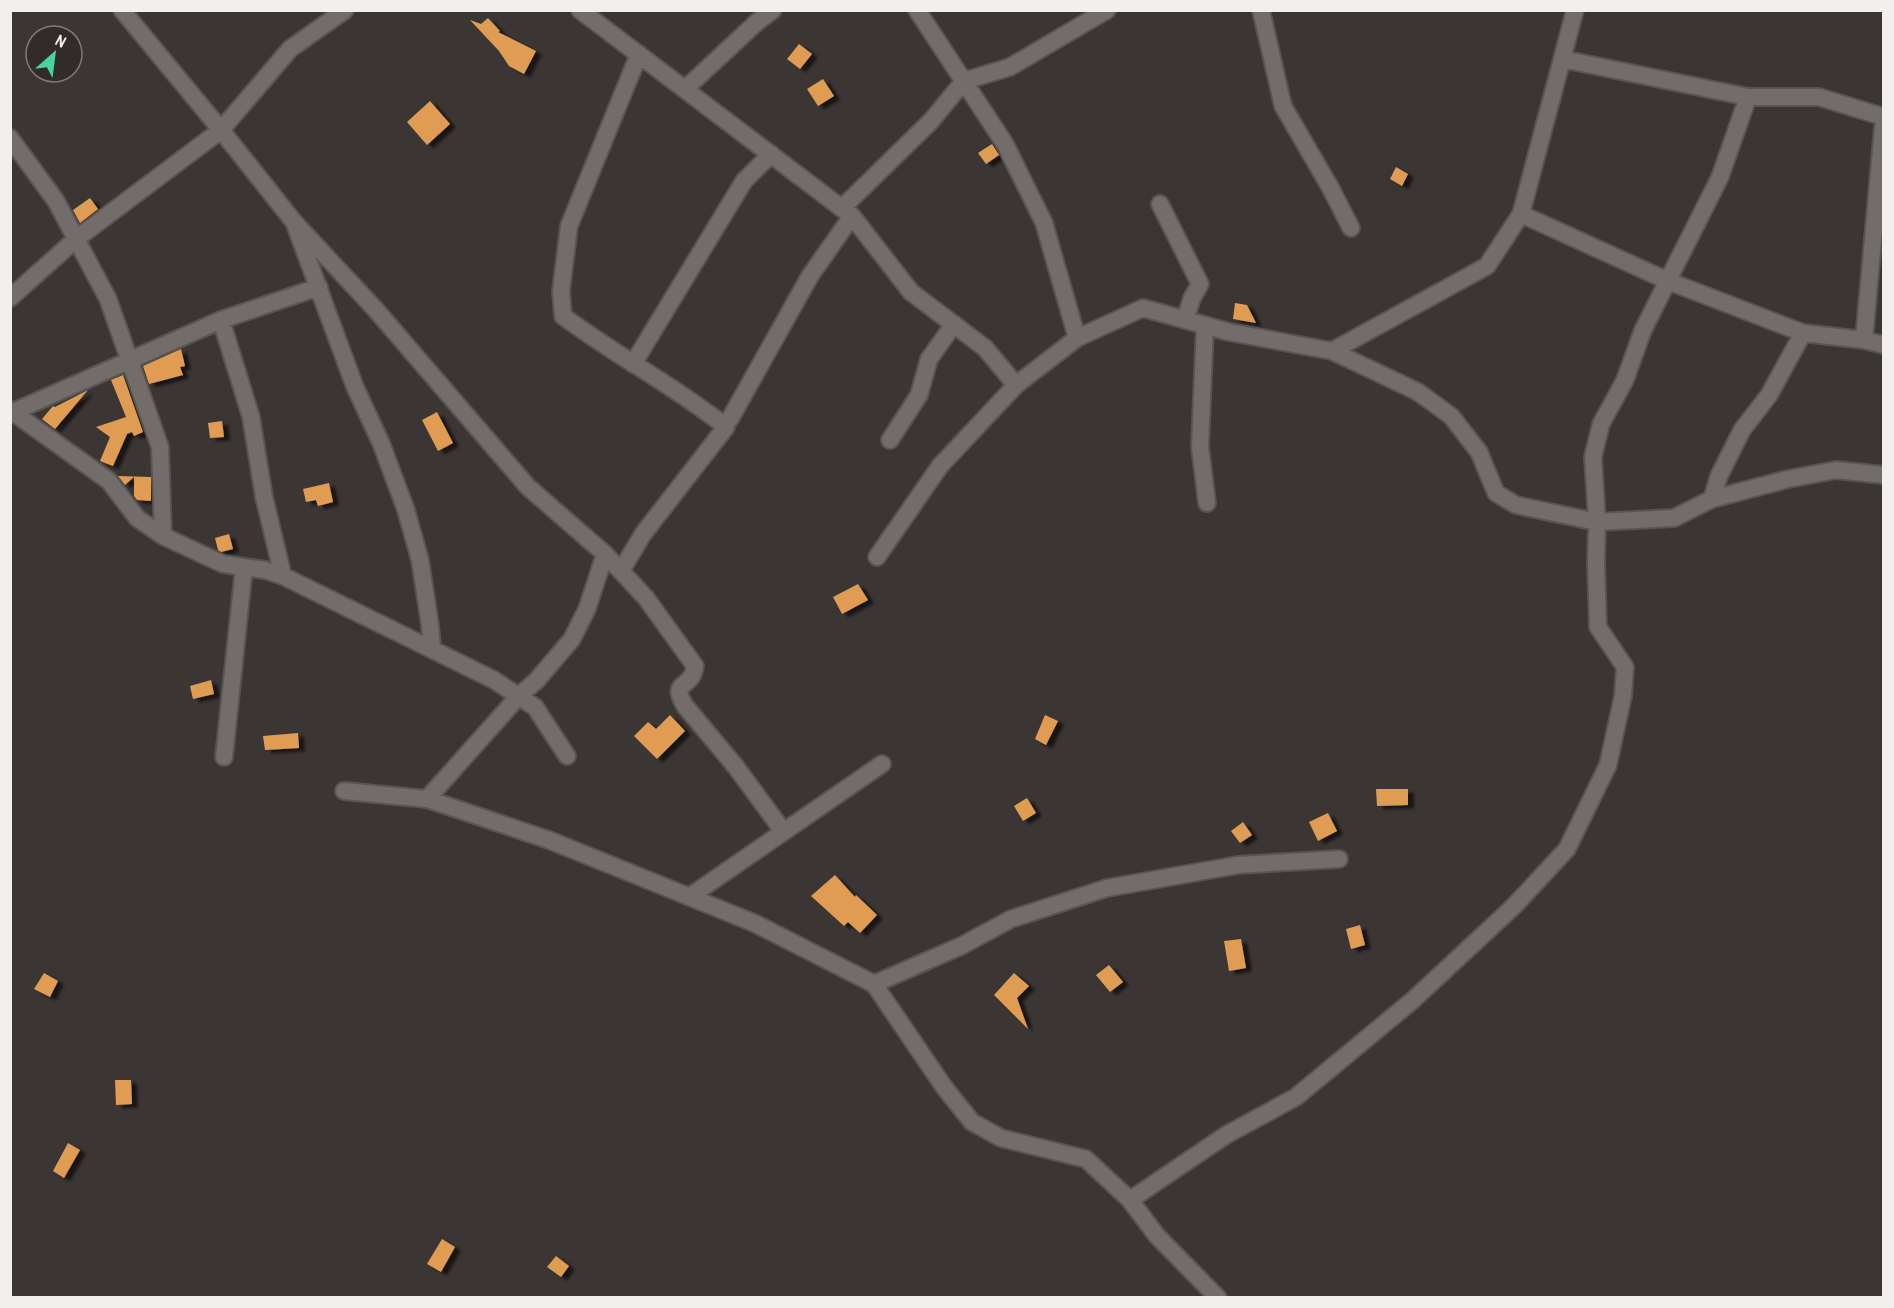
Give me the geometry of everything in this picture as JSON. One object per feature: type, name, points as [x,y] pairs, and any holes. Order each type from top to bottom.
[{"type":"street","points":[[122,10],[294,222],[376,310],[528,488],[605,554],[646,598],[696,666],[692,676],[680,688],[679,695],[685,706],[736,767],[783,831]]},
{"type":"street","points":[[10,298],[76,239],[221,130],[290,50],[345,10]]},
{"type":"street","points":[[580,10],[847,212],[910,292],[986,348],[1016,385]]},
{"type":"street","points":[[686,89],[757,22],[773,10]]},
{"type":"street","points":[[917,10],[1005,144],[1044,223],[1077,338]]},
{"type":"street","points":[[1261,10],[1283,106],[1351,228]]},
{"type":"street","points":[[1332,351],[1487,266],[1521,214],[1575,10]]},
{"type":"street","points":[[730,419],[847,212],[964,81],[1010,67],[1101,12]]},
{"type":"street","points":[[621,571],[643,534],[726,427],[704,409],[563,316],[561,291],[569,226],[639,54]]},
{"type":"street","points":[[1562,59],[1748,97],[1819,97],[1884,117],[1864,339]]},
{"type":"street","points":[[1130,1200],[1226,1135],[1296,1097],[1421,993],[1514,906],[1567,849],[1608,765],[1623,696],[1625,667],[1598,627],[1596,564],[1598,522],[1593,457],[1601,424],[1624,380],[1643,330],[1720,177],[1748,97]]},
{"type":"street","points":[[10,138],[56,201],[108,299],[160,447],[163,536]]},
{"type":"street","points":[[633,364],[744,181],[771,154]]},
{"type":"street","points":[[1160,204],[1200,284],[1192,298],[1185,320]]},
{"type":"street","points":[[1521,214],[1668,282],[1803,333],[1864,339],[1884,345]]},
{"type":"street","points":[[294,222],[355,387],[381,443],[405,510],[420,560],[432,648]]},
{"type":"street","points":[[12,411],[221,320],[319,287]]},
{"type":"street","points":[[877,557],[940,466],[1016,385],[1077,338],[1143,308],[1228,332],[1332,351],[1418,392],[1450,416],[1479,452],[1496,493],[1516,505],[1598,522],[1674,518],[1712,499],[1788,479],[1836,470],[1884,475]]},
{"type":"street","points":[[221,320],[252,417],[264,497],[283,576]]},
{"type":"street","points":[[890,440],[919,394],[929,360],[954,324]]},
{"type":"street","points":[[1205,325],[1200,447],[1207,503]]},
{"type":"street","points":[[1712,499],[1719,476],[1742,430],[1769,395],[1803,333]]},
{"type":"street","points":[[12,411],[109,482],[137,518],[163,536],[223,564],[265,570],[283,576],[494,680],[535,707],[567,756]]},
{"type":"street","points":[[427,799],[572,639],[587,609],[605,554]]},
{"type":"street","points":[[224,757],[244,567]]},
{"type":"street","points":[[689,897],[882,764]]},
{"type":"street","points":[[344,791],[427,799],[549,840],[754,922],[874,984],[944,1087],[972,1122],[1001,1138],[1086,1159],[1130,1200],[1157,1236],[1218,1298]]},
{"type":"street","points":[[874,984],[961,946],[1011,919],[1107,888],[1238,865],[1339,859]]},
{"type":"building","points":[[488,18],[500,31],[498,32],[536,51],[524,74],[509,66],[499,51],[470,20],[481,24]]},
{"type":"building","points":[[799,44],[812,54],[800,69],[787,59]]},
{"type":"building","points":[[823,79],[834,96],[818,106],[807,89]]},
{"type":"building","points":[[430,101],[450,124],[427,145],[407,122]]},
{"type":"building","points":[[992,144],[999,155],[986,164],[978,153]]},
{"type":"building","points":[[1396,167],[1408,174],[1402,186],[1390,179]]},
{"type":"building","points":[[90,198],[98,209],[80,223],[73,210]]},
{"type":"building","points":[[1235,303],[1247,305],[1256,323],[1233,319]]},
{"type":"building","points":[[181,349],[185,366],[180,367],[183,375],[149,384],[143,366]]},
{"type":"building","points":[[123,375],[143,432],[134,436],[132,432],[127,434],[113,466],[100,461],[110,437],[96,427],[126,417],[111,380]]},
{"type":"building","points":[[88,390],[55,429],[42,419],[53,406]]},
{"type":"building","points":[[437,412],[453,443],[438,451],[422,420]]},
{"type":"building","points":[[222,421],[224,437],[210,438],[208,423]]},
{"type":"building","points":[[118,476],[151,477],[151,501],[137,500],[134,496],[134,477],[125,485]]},
{"type":"building","points":[[329,483],[333,502],[318,506],[316,500],[306,502],[303,489]]},
{"type":"building","points":[[229,534],[233,549],[221,552],[218,550],[215,538]]},
{"type":"building","points":[[858,584],[868,600],[842,614],[833,597]]},
{"type":"building","points":[[211,680],[214,694],[193,699],[190,686]]},
{"type":"building","points":[[670,715],[685,731],[657,759],[634,736],[648,722],[656,729]]},
{"type":"building","points":[[1045,715],[1058,721],[1046,745],[1035,739]]},
{"type":"building","points":[[298,733],[299,748],[265,750],[263,736]]},
{"type":"building","points":[[1376,789],[1408,789],[1408,805],[1377,806]]},
{"type":"building","points":[[1027,798],[1036,813],[1023,821],[1014,806]]},
{"type":"building","points":[[1328,813],[1337,831],[1318,841],[1309,822]]},
{"type":"building","points":[[1243,822],[1252,835],[1240,843],[1231,831]]},
{"type":"building","points":[[835,875],[855,897],[856,895],[877,915],[860,933],[848,922],[844,926],[811,896]]},
{"type":"building","points":[[1360,925],[1365,945],[1351,949],[1346,929]]},
{"type":"building","points":[[1241,939],[1246,968],[1229,971],[1224,941]]},
{"type":"building","points":[[1109,965],[1123,982],[1110,992],[1096,975]]},
{"type":"building","points":[[44,973],[58,981],[50,997],[34,989]]},
{"type":"building","points":[[1014,973],[1029,986],[1017,998],[1028,1029],[994,995]]},
{"type":"building","points":[[115,1080],[131,1080],[132,1104],[116,1105]]},
{"type":"building","points":[[68,1143],[80,1150],[64,1178],[53,1171]]},
{"type":"building","points":[[442,1239],[455,1247],[441,1272],[427,1264]]},
{"type":"building","points":[[556,1256],[569,1266],[561,1277],[547,1267]]}]
